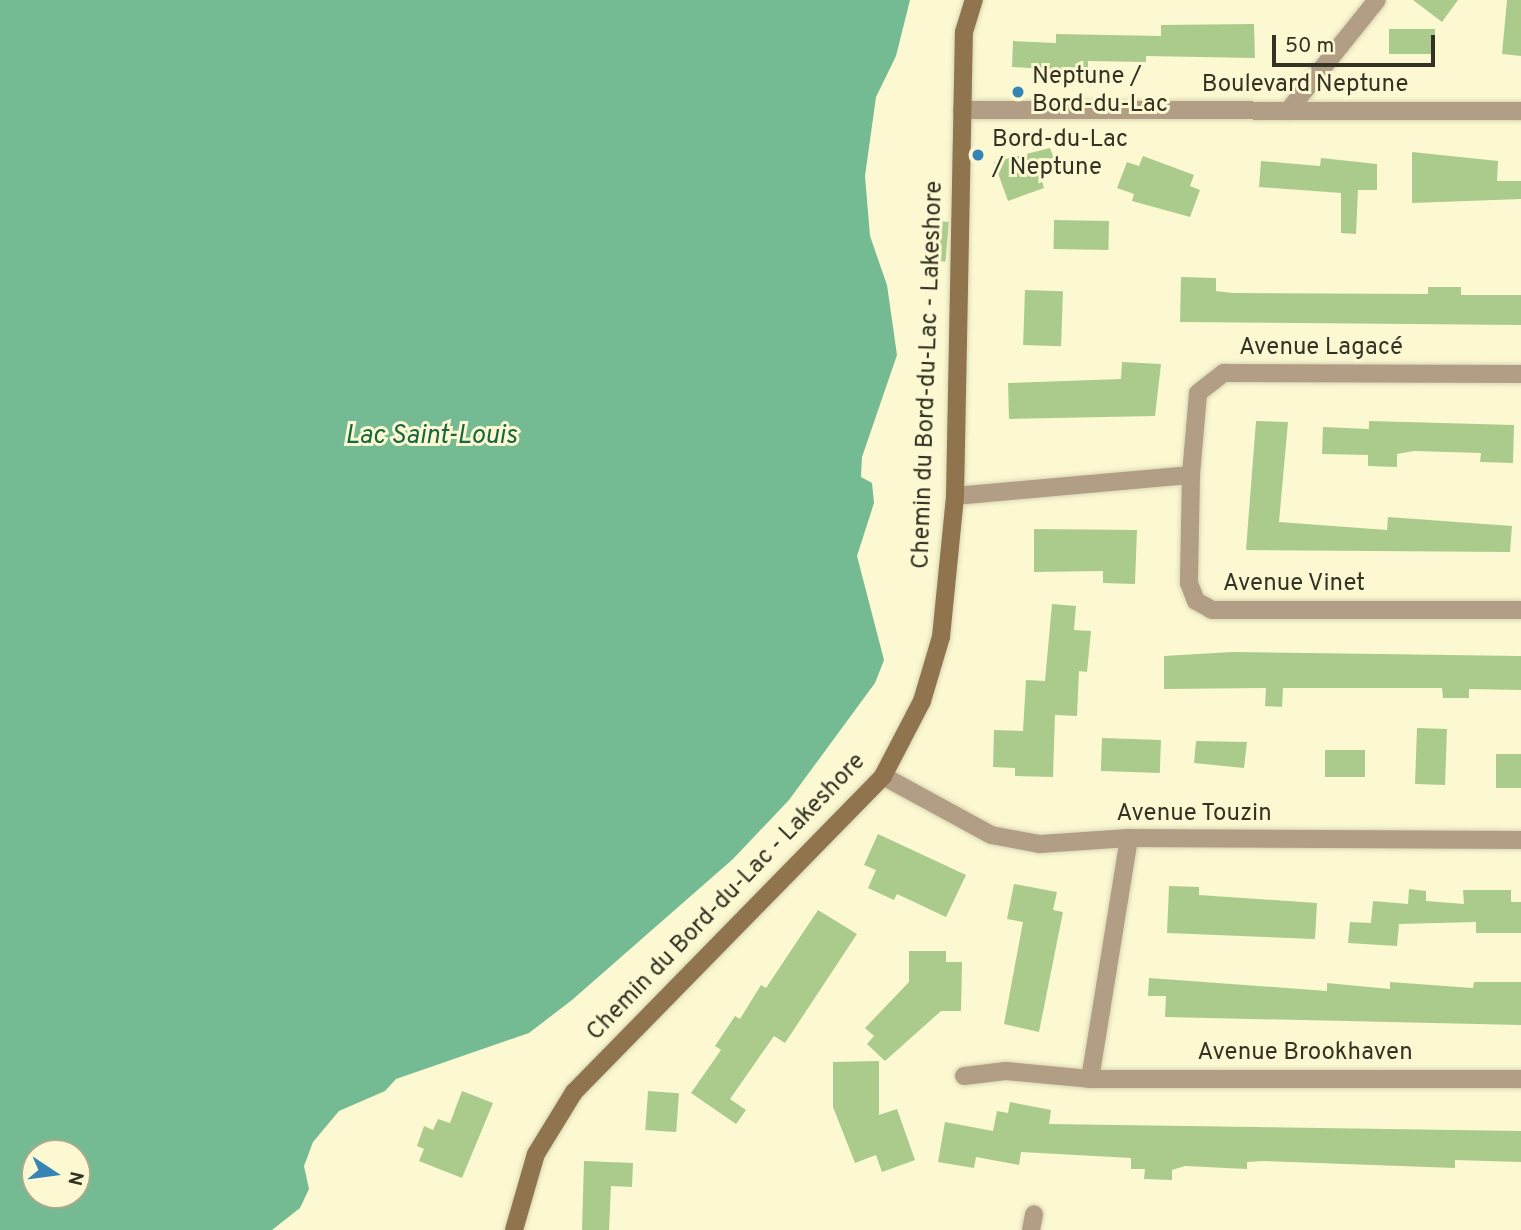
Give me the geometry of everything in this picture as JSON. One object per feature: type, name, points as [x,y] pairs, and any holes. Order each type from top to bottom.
[{"type":"street","name":"Chemin du Bord-du-Lac - Lakeshore","points":[[514,1230],[536,1154],[574,1092],[883,776],[922,701],[941,637],[955,496],[964,32],[974,0]]},
{"type":"street","points":[[1288,111],[1377,0]]},
{"type":"street","name":"Boulevard Neptune","points":[[962,110],[1521,111]]},
{"type":"street","name":"Avenue Lagacé","points":[[1191,475],[1198,393],[1224,373],[1521,374]]},
{"type":"street","points":[[955,496],[1191,475]]},
{"type":"street","name":"Avenue Vinet","points":[[1191,475],[1189,583],[1196,601],[1212,610],[1521,610]]},
{"type":"street","name":"Avenue Touzin","points":[[883,776],[992,835],[1040,844],[1129,838],[1521,840]]},
{"type":"street","points":[[1090,1079],[1129,838]]},
{"type":"street","name":"Avenue Brookhaven","points":[[964,1076],[1006,1071],[1090,1079],[1521,1079]]},
{"type":"water","name":"Lac Saint-Louis","points":[[0,0],[910,0],[896,56],[876,97],[865,176],[870,236],[887,285],[897,355],[862,457],[861,477],[872,483],[874,503],[857,556],[884,660],[875,683],[789,800],[733,859],[572,1000],[529,1033],[396,1079],[385,1091],[339,1111],[313,1142],[304,1166],[309,1189],[300,1208],[272,1230],[0,1230]]},
{"type":"building","points":[[1413,0],[1458,0],[1442,22]]},
{"type":"building","points":[[1507,0],[1521,0],[1521,56],[1502,54]]},
{"type":"building","points":[[1254,24],[1255,58],[1146,56],[1146,62],[1088,61],[1088,71],[1012,67],[1013,41],[1056,43],[1056,34],[1161,36],[1161,25]]},
{"type":"building","points":[[1389,29],[1435,29],[1435,54],[1389,54]]},
{"type":"building","points":[[1050,148],[1058,169],[1040,175],[1044,188],[1008,201],[994,162]]},
{"type":"building","points":[[1412,152],[1498,161],[1497,181],[1521,181],[1521,199],[1412,203]]},
{"type":"building","points":[[1143,156],[1194,175],[1190,186],[1200,190],[1190,217],[1132,201],[1134,194],[1117,188],[1127,162],[1139,166]]},
{"type":"building","points":[[1321,158],[1377,164],[1377,190],[1358,190],[1356,234],[1341,233],[1341,193],[1259,187],[1261,161],[1320,166]]},
{"type":"building","points":[[927,220],[949,222],[945,262],[924,260]]},
{"type":"building","points":[[1054,220],[1109,221],[1108,250],[1053,249]]},
{"type":"building","points":[[1181,277],[1216,278],[1216,291],[1233,293],[1428,294],[1428,287],[1461,287],[1461,295],[1521,295],[1521,325],[1180,322]]},
{"type":"building","points":[[1025,290],[1063,291],[1061,346],[1023,345]]},
{"type":"building","points":[[1122,362],[1161,364],[1155,416],[1009,419],[1008,383],[1121,379]]},
{"type":"building","points":[[1256,421],[1288,422],[1279,522],[1387,530],[1388,517],[1512,526],[1510,552],[1246,550]]},
{"type":"building","points":[[1369,421],[1514,425],[1513,463],[1480,462],[1481,453],[1414,451],[1397,454],[1397,467],[1368,466],[1368,455],[1322,454],[1323,427],[1369,429]]},
{"type":"building","points":[[1034,529],[1137,530],[1135,584],[1103,583],[1103,571],[1034,572]]},
{"type":"building","points":[[1052,604],[1076,606],[1074,630],[1091,631],[1087,672],[1079,671],[1077,716],[1055,715],[1053,777],[1015,776],[1015,768],[993,767],[994,730],[1023,731],[1026,680],[1045,681]]},
{"type":"building","points":[[1232,652],[1521,656],[1521,690],[1469,689],[1469,698],[1443,698],[1442,688],[1283,688],[1282,707],[1265,706],[1266,688],[1164,689],[1164,656]]},
{"type":"building","points":[[1417,728],[1447,729],[1445,785],[1415,784]]},
{"type":"building","points":[[1102,738],[1161,740],[1160,773],[1101,771]]},
{"type":"building","points":[[1196,741],[1247,742],[1244,768],[1194,763]]},
{"type":"building","points":[[1325,750],[1365,750],[1365,777],[1325,777]]},
{"type":"building","points":[[1496,754],[1521,754],[1521,788],[1496,788]]},
{"type":"building","points":[[878,834],[966,875],[946,917],[897,894],[894,900],[868,888],[876,870],[864,865]]},
{"type":"building","points":[[1014,884],[1057,892],[1053,910],[1063,912],[1039,1032],[1004,1024],[1023,922],[1007,919]]},
{"type":"building","points":[[1169,886],[1199,887],[1199,895],[1317,903],[1315,939],[1167,933]]},
{"type":"building","points":[[1409,889],[1426,891],[1426,901],[1464,904],[1463,890],[1511,890],[1511,902],[1521,902],[1521,933],[1476,933],[1476,922],[1399,924],[1397,946],[1348,943],[1350,922],[1371,923],[1373,901],[1408,904]]},
{"type":"building","points":[[818,910],[857,934],[785,1043],[774,1036],[730,1099],[746,1110],[736,1124],[691,1093],[721,1050],[715,1046],[735,1016],[740,1019],[761,985],[766,988]]},
{"type":"building","points":[[909,951],[946,951],[946,962],[962,962],[961,1011],[941,1011],[885,1061],[867,1044],[874,1036],[865,1028],[909,982]]},
{"type":"building","points":[[1149,978],[1327,991],[1327,983],[1390,989],[1390,982],[1473,988],[1474,982],[1521,982],[1521,1025],[1165,1017],[1166,996],[1148,996]]},
{"type":"building","points":[[879,1061],[879,1115],[897,1109],[915,1160],[882,1172],[876,1155],[855,1163],[833,1107],[833,1062]]},
{"type":"building","points":[[462,1091],[493,1103],[462,1178],[419,1161],[424,1149],[417,1146],[424,1126],[433,1130],[438,1119],[450,1123]]},
{"type":"building","points":[[648,1091],[679,1093],[676,1132],[645,1130]]},
{"type":"building","points":[[1010,1102],[1051,1110],[1049,1124],[1521,1131],[1521,1162],[1455,1160],[1455,1168],[1264,1161],[1247,1162],[1247,1169],[1185,1166],[1172,1170],[1172,1180],[1144,1179],[1145,1169],[1131,1169],[1131,1158],[1021,1152],[1019,1165],[976,1157],[974,1168],[938,1162],[945,1122],[993,1131],[997,1111],[1008,1113]]},
{"type":"building","points":[[584,1161],[633,1163],[632,1187],[611,1186],[609,1230],[582,1230]]},
{"type":"place","name":"Neptune / Bord-du-Lac","points":[[1018,92]]},
{"type":"place","name":"Bord-du-Lac / Neptune","points":[[978,155]]}]
